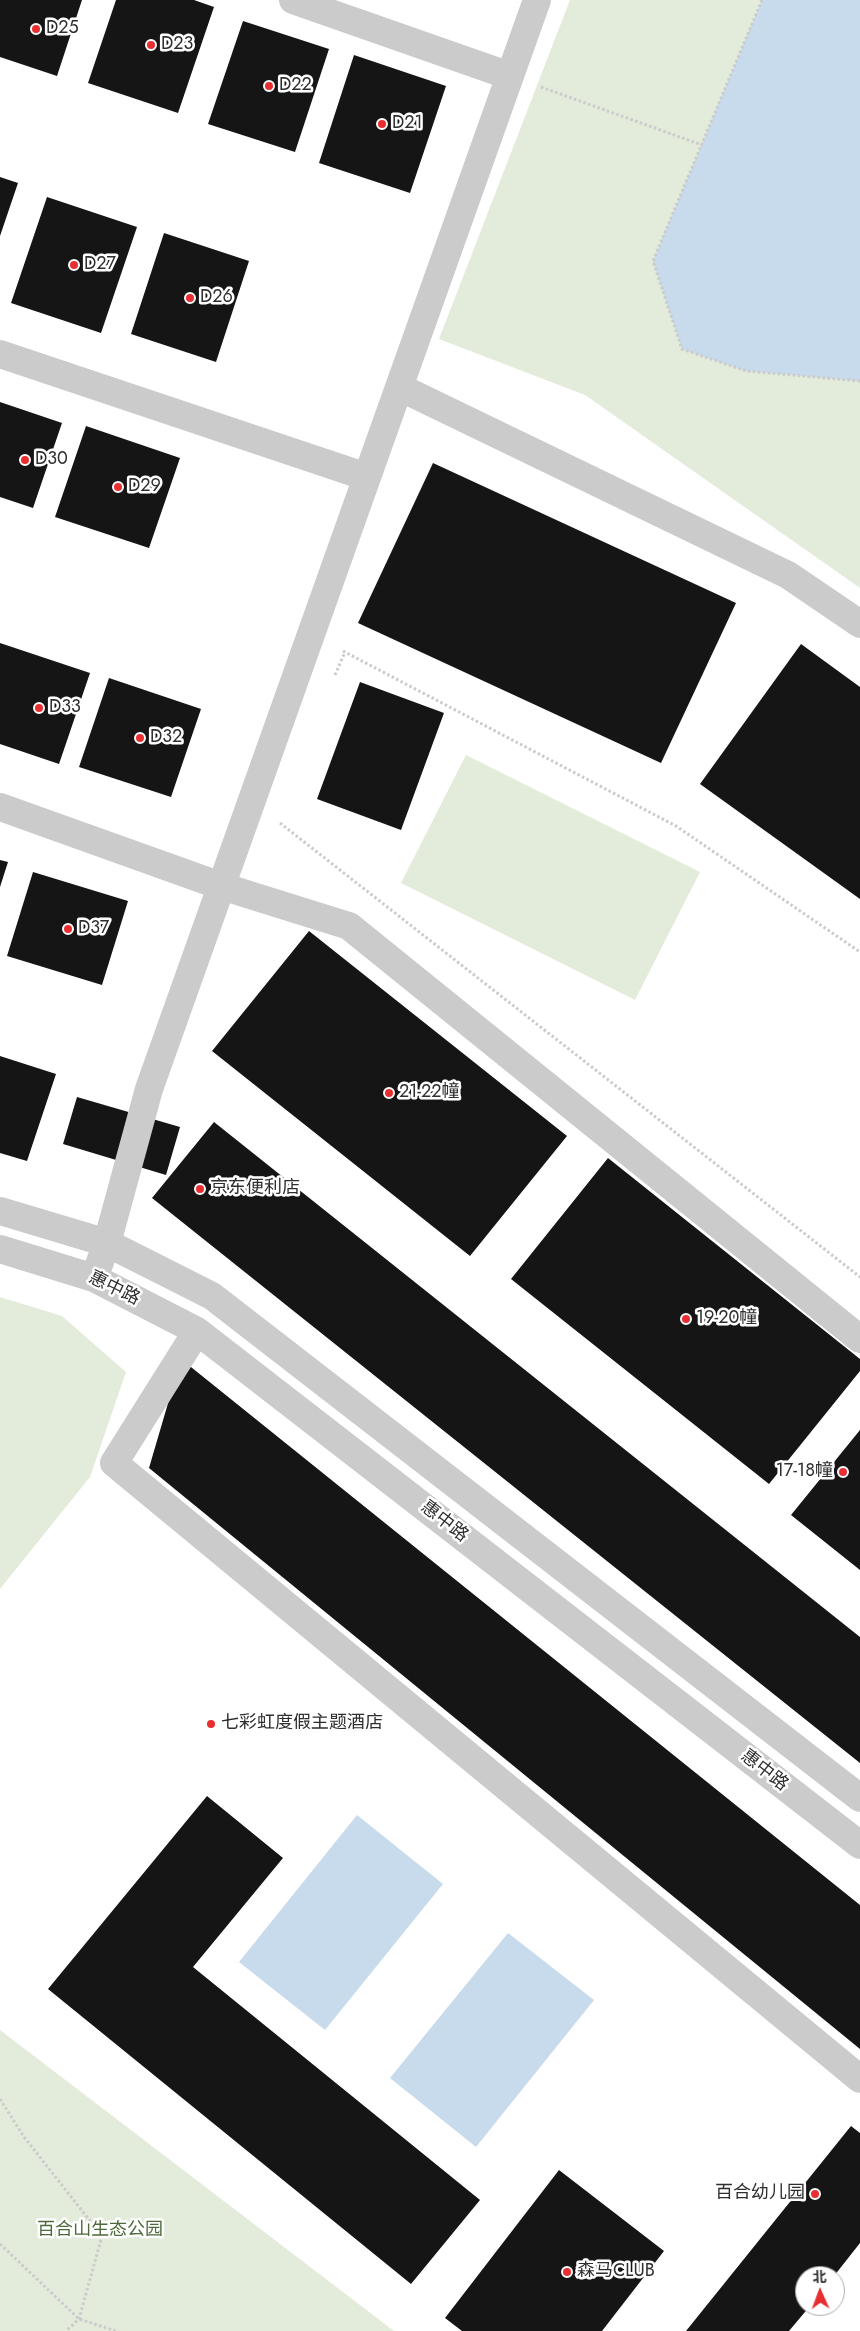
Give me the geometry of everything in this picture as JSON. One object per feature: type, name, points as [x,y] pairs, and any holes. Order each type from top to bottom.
[{"type":"street","points":[[293,0],[510,76]]},
{"type":"street","points":[[94,1278],[107,1243],[149,1089],[537,0]]},
{"type":"street","points":[[0,354],[367,477]]},
{"type":"street","points":[[399,387],[788,575],[860,624]]},
{"type":"street","points":[[0,806],[221,886],[349,926],[860,1339]]},
{"type":"street","name":"惠中路","points":[[0,1210],[107,1243],[212,1296],[860,1798]]},
{"type":"street","name":"惠中路","points":[[0,1249],[94,1278],[197,1331],[860,1845]]},
{"type":"street","points":[[197,1331],[114,1463],[860,2079]]},
{"type":"path","points":[[762,0],[653,261],[682,349],[746,371],[860,381]]},
{"type":"path","points":[[510,76],[702,145]]},
{"type":"path","points":[[334,679],[345,652],[676,826],[860,952]]},
{"type":"path","points":[[276,820],[860,1277]]},
{"type":"path","points":[[0,2100],[24,2137],[102,2236],[79,2319],[66,2331]]},
{"type":"path","points":[[0,2244],[79,2319],[116,2331]]},
{"type":"green space","points":[[570,0],[860,0],[860,588],[585,395],[439,339]]},
{"type":"green space","points":[[466,755],[700,872],[635,1000],[401,883]]},
{"type":"green space","points":[[0,1297],[62,1316],[126,1372],[90,1477],[0,1589]]},
{"type":"green space","name":"百合山生态公园","points":[[0,2030],[394,2331],[0,2331]]},
{"type":"water","points":[[762,0],[860,0],[860,381],[746,371],[682,349],[653,261]]},
{"type":"water","points":[[357,1815],[443,1884],[325,2030],[239,1962]]},
{"type":"water","points":[[508,1933],[594,2000],[476,2147],[390,2078]]},
{"type":"building","name":"D25","points":[[0,0],[82,0],[57,76],[0,57]]},
{"type":"building","name":"D23","points":[[116,0],[194,0],[214,7],[178,113],[88,83]]},
{"type":"building","name":"D22","points":[[243,21],[329,49],[295,152],[208,124]]},
{"type":"building","name":"D21","points":[[354,55],[446,86],[410,193],[319,163]]},
{"type":"building","points":[[0,177],[18,183],[0,236]]},
{"type":"building","name":"D27","points":[[47,197],[137,227],[101,333],[11,303]]},
{"type":"building","name":"D26","points":[[164,233],[249,261],[216,362],[131,334]]},
{"type":"building","name":"D30","points":[[0,402],[62,423],[33,508],[0,497]]},
{"type":"building","name":"D29","points":[[86,426],[180,458],[149,548],[55,517]]},
{"type":"building","points":[[433,463],[736,603],[661,763],[358,623]]},
{"type":"building","name":"D33","points":[[0,643],[90,673],[59,764],[0,744]]},
{"type":"building","points":[[801,644],[860,687],[860,899],[700,784]]},
{"type":"building","name":"D32","points":[[109,678],[201,709],[171,797],[79,767]]},
{"type":"building","points":[[360,682],[444,713],[401,830],[317,799]]},
{"type":"building","points":[[0,860],[8,862],[0,887]]},
{"type":"building","name":"D37","points":[[33,872],[128,901],[102,985],[7,956]]},
{"type":"building","name":"21-22幢","points":[[309,931],[567,1136],[470,1256],[212,1051]]},
{"type":"building","points":[[0,1056],[56,1074],[27,1161],[0,1153]]},
{"type":"building","points":[[77,1097],[180,1127],[166,1175],[63,1144]]},
{"type":"building","points":[[214,1122],[860,1637],[860,1763],[152,1198]]},
{"type":"building","name":"19-20幢","points":[[608,1158],[860,1359],[860,1371],[769,1484],[511,1279]]},
{"type":"building","points":[[181,1359],[860,1905],[860,2049],[149,1468]]},
{"type":"building","name":"17-18幢","points":[[860,1430],[860,1570],[791,1515]]},
{"type":"building","points":[[207,1796],[283,1858],[193,1967],[480,2200],[411,2284],[48,1989]]},
{"type":"building","name":"百合幼儿园","points":[[851,2126],[860,2133],[860,2243],[842,2266],[795,2266],[795,2316],[802,2316],[789,2331],[686,2331]]},
{"type":"building","points":[[559,2170],[664,2251],[602,2331],[462,2331],[445,2318]]},
{"type":"place","name":"D25","points":[[36,29]]},
{"type":"place","name":"D23","points":[[151,45]]},
{"type":"place","name":"D22","points":[[269,86]]},
{"type":"place","name":"D21","points":[[382,124]]},
{"type":"place","name":"D27","points":[[74,265]]},
{"type":"place","name":"D26","points":[[190,298]]},
{"type":"place","name":"D30","points":[[25,460]]},
{"type":"place","name":"D29","points":[[118,487]]},
{"type":"place","name":"D33","points":[[39,708]]},
{"type":"place","name":"D32","points":[[140,738]]},
{"type":"place","name":"D37","points":[[68,929]]},
{"type":"place","name":"21-22幢","points":[[389,1093]]},
{"type":"place","name":"京东便利店","points":[[200,1189]]},
{"type":"place","name":"19-20幢","points":[[686,1319]]},
{"type":"place","name":"17-18幢","points":[[843,1472]]},
{"type":"place","name":"七彩虹度假主题酒店","points":[[211,1724]]},
{"type":"place","name":"百合幼儿园","points":[[815,2194]]},
{"type":"place","name":"森马CLUB","points":[[567,2272]]}]
